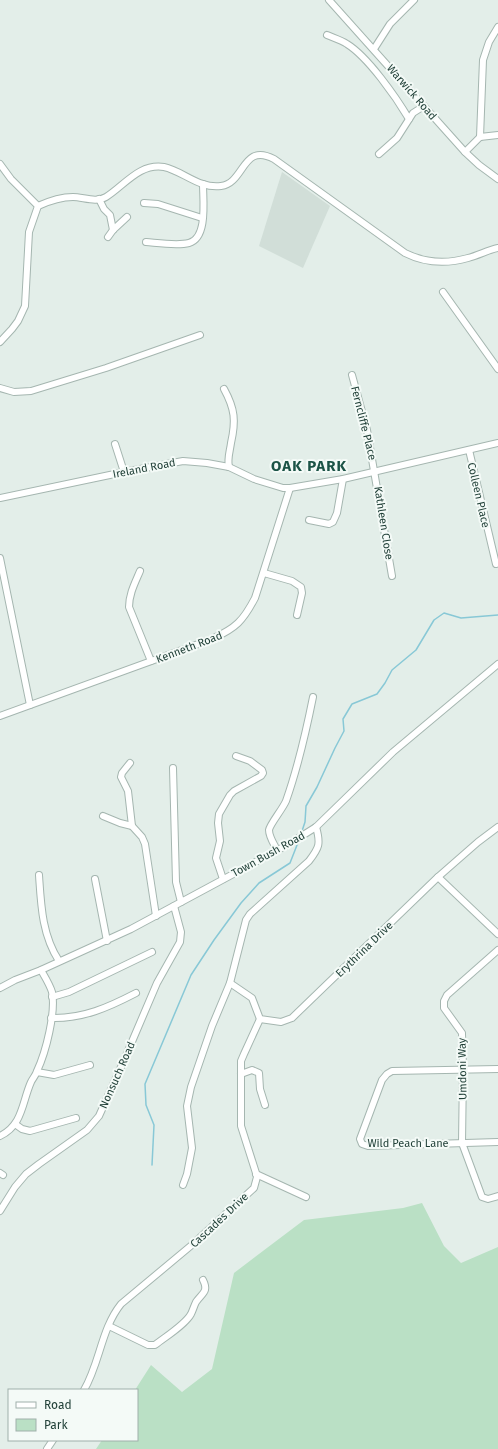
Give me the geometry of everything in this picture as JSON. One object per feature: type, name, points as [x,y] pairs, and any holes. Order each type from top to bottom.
[{"type":"street","name":"Warwick Road","points":[[329,0],[465,152],[479,166],[498,179]]},
{"type":"street","points":[[374,49],[390,24],[414,0]]},
{"type":"street","points":[[480,137],[483,60],[489,42],[498,27]]},
{"type":"street","points":[[327,36],[343,42],[354,49],[393,94],[409,118]]},
{"type":"street","points":[[379,154],[397,138],[409,118],[424,106]]},
{"type":"street","points":[[465,152],[480,137],[498,135]]},
{"type":"street","points":[[38,206],[55,200],[72,197],[105,198],[137,172],[152,168],[163,167],[203,184],[219,186],[228,185],[252,157],[263,155],[274,159],[404,253],[414,258],[423,261],[445,262],[468,258],[484,251],[498,248]]},
{"type":"street","points":[[0,164],[11,179],[38,206]]},
{"type":"street","points":[[146,242],[190,243],[199,236],[202,230],[203,184]]},
{"type":"street","points":[[99,199],[104,209],[110,215],[113,230]]},
{"type":"street","points":[[144,203],[158,204],[202,218]]},
{"type":"street","points":[[0,342],[12,329],[25,306],[29,232],[38,206]]},
{"type":"street","points":[[108,237],[127,217]]},
{"type":"street","points":[[443,292],[498,369]]},
{"type":"street","points":[[0,388],[14,392],[31,391],[106,368],[200,335]]},
{"type":"street","name":"Ferncliffe Place","points":[[352,375],[363,410],[375,471]]},
{"type":"street","points":[[224,389],[231,402],[234,415],[232,438],[228,457],[230,467]]},
{"type":"street","name":"Ireland Road","points":[[0,498],[183,461],[230,467],[254,479],[283,488],[290,488],[343,479],[498,443]]},
{"type":"street","points":[[115,444],[124,472]]},
{"type":"street","name":"Colleen Place","points":[[469,450],[496,564]]},
{"type":"street","name":"Kathleen Close","points":[[375,471],[392,576]]},
{"type":"street","points":[[309,520],[329,524],[333,522],[337,513],[343,479]]},
{"type":"street","name":"Kenneth Road","points":[[0,716],[212,639],[236,626],[247,614],[255,598],[290,488]]},
{"type":"street","points":[[0,558],[30,705]]},
{"type":"street","points":[[140,571],[131,591],[129,607],[151,661]]},
{"type":"street","points":[[264,573],[292,581],[301,587],[302,593],[297,615]]},
{"type":"street","name":"Town Bush Road","points":[[0,988],[15,980],[107,941],[156,916],[316,828],[393,752],[498,664]]},
{"type":"street","points":[[277,850],[270,837],[269,831],[271,825],[285,804],[296,772],[313,697]]},
{"type":"street","points":[[222,879],[216,858],[220,841],[218,822],[219,814],[230,795],[261,776],[263,773],[262,770],[250,761],[236,756]]},
{"type":"street","points":[[130,763],[122,772],[121,777],[128,791],[132,826]]},
{"type":"street","points":[[173,768],[176,882],[181,902]]},
{"type":"street","points":[[103,816],[132,826],[142,837],[145,844],[156,916]]},
{"type":"street","name":"Erythrina Drive","points":[[260,1019],[281,1022],[292,1018],[438,877],[478,842],[498,827]]},
{"type":"street","points":[[183,1185],[187,1174],[192,1148],[187,1106],[191,1087],[212,1026],[230,982],[246,920],[250,914],[309,861],[315,853],[320,840],[316,828]]},
{"type":"street","points":[[39,875],[45,930],[52,951],[59,961]]},
{"type":"street","points":[[438,877],[498,934]]},
{"type":"street","points":[[95,879],[107,941]]},
{"type":"street","name":"Nonsuch Road","points":[[0,1211],[15,1187],[26,1174],[87,1130],[99,1116],[126,1058],[157,983],[180,942],[181,932],[174,906]]},
{"type":"street","name":"Umdoni Way","points":[[498,950],[447,995],[444,1001],[444,1008],[462,1033],[462,1143],[482,1197],[488,1199],[498,1196]]},
{"type":"street","points":[[52,997],[69,992],[152,952]]},
{"type":"street","points":[[0,1136],[16,1124],[21,1115],[31,1082],[37,1072],[44,1053],[51,1018],[52,991],[41,970]]},
{"type":"street","points":[[230,982],[252,998],[260,1019],[241,1061],[241,1126],[256,1174],[306,1197]]},
{"type":"street","points":[[51,1018],[71,1018],[82,1016],[110,1006],[136,993]]},
{"type":"street","points":[[37,1072],[54,1075],[90,1066]]},
{"type":"street","name":"Wild Peach Lane","points":[[498,1069],[395,1071],[387,1074],[382,1080],[360,1139],[362,1144],[368,1146],[498,1142]]},
{"type":"street","points":[[241,1074],[252,1070],[258,1073],[260,1089],[265,1105]]},
{"type":"street","points":[[16,1124],[22,1129],[30,1131],[76,1118]]},
{"type":"street","name":"Cascades Drive","points":[[85,1389],[90,1380],[109,1326],[121,1304],[193,1244],[254,1188],[257,1177],[256,1174]]},
{"type":"street","points":[[109,1326],[148,1345],[155,1345],[186,1321],[191,1314],[196,1301],[205,1290],[206,1286],[203,1280]]},
{"type":"shaded area","points":[[282,172],[330,206],[303,268],[259,246]]},
{"type":"green space","points":[[422,1203],[444,1246],[461,1263],[498,1247],[498,1449],[96,1449],[101,1441],[138,1441],[138,1389],[136,1389],[151,1365],[182,1392],[212,1369],[234,1273],[304,1220],[403,1208]]},
{"type":"waterway","points":[[301,834],[305,822],[306,806],[317,787],[344,731],[343,719],[352,704],[377,694],[392,670],[416,650],[434,620],[444,613],[461,618],[498,615]]},
{"type":"waterway","points":[[152,1165],[154,1125],[146,1105],[145,1084],[191,975],[241,903],[259,883],[290,863],[299,840]]},
{"type":"district","name":"OAK PARK","points":[[309,466]]}]
